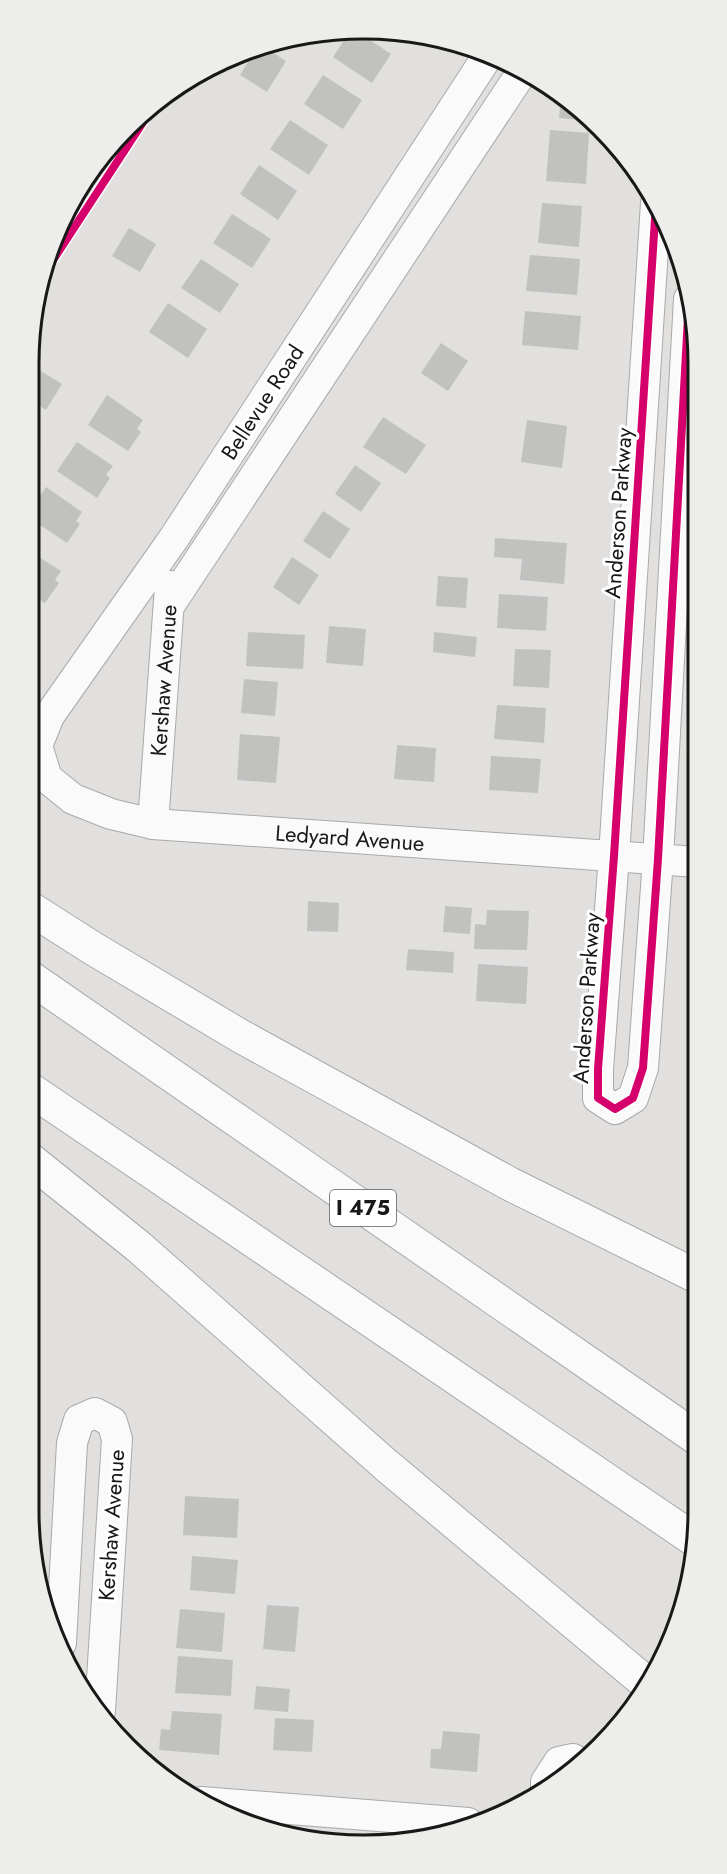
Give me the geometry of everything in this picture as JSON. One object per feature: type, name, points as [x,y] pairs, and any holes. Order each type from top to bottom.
[{"type":"highway","points":[[39,914],[94,950],[242,1037],[510,1184],[688,1272]]},
{"type":"highway","name":"I 475","points":[[39,983],[688,1432]]},
{"type":"highway","points":[[39,1095],[687,1534]]},
{"type":"highway","points":[[39,1167],[139,1246],[387,1465],[641,1679]]},
{"type":"street","name":"Bellevue Road","points":[[39,743],[49,716],[174,538],[484,62]]},
{"type":"street","name":"Bellevue Road","points":[[169,606],[518,78]]},
{"type":"street","name":"Anderson Parkway","points":[[655,220],[598,1069],[598,1098],[615,1109],[633,1098],[643,1068],[658,859],[687,339]]},
{"type":"street","name":"Kershaw Avenue","points":[[153,824],[174,538]]},
{"type":"street","name":"Ledyard Avenue","points":[[39,750],[47,778],[73,799],[111,814],[153,824],[688,861]]},
{"type":"street","name":"Kershaw Avenue","points":[[62,1629],[72,1443],[78,1420],[96,1413],[112,1422],[117,1439],[101,1700]]},
{"type":"street","points":[[550,1776],[559,1762],[571,1759]]},
{"type":"street","points":[[224,1804],[454,1822]]},
{"type":"building","points":[[369,39],[391,54],[372,83],[333,57],[344,40]]},
{"type":"building","points":[[272,52],[286,61],[267,92],[240,75],[249,60],[259,56]]},
{"type":"building","points":[[323,75],[362,100],[343,129],[304,104]]},
{"type":"building","points":[[560,105],[577,120],[559,118]]},
{"type":"building","points":[[290,120],[328,145],[309,175],[270,149]]},
{"type":"building","points":[[550,130],[589,133],[586,184],[546,181]]},
{"type":"building","points":[[259,165],[297,191],[278,220],[240,194]]},
{"type":"building","points":[[542,203],[582,206],[579,247],[538,243]]},
{"type":"building","points":[[232,214],[271,239],[252,268],[213,243]]},
{"type":"building","points":[[129,228],[156,244],[140,272],[112,256]]},
{"type":"building","points":[[530,255],[580,259],[577,295],[526,291]]},
{"type":"building","points":[[201,259],[239,284],[220,313],[181,288]]},
{"type":"building","points":[[168,303],[207,329],[188,358],[149,332]]},
{"type":"building","points":[[525,311],[581,316],[578,350],[522,345]]},
{"type":"building","points":[[441,343],[468,361],[448,391],[421,373]]},
{"type":"building","points":[[39,370],[62,384],[46,410],[39,406]]},
{"type":"building","points":[[107,395],[143,420],[137,429],[141,432],[128,451],[88,425]]},
{"type":"building","points":[[383,417],[426,445],[406,474],[363,447]]},
{"type":"building","points":[[527,420],[567,426],[562,468],[521,462]]},
{"type":"building","points":[[77,442],[113,466],[106,475],[110,478],[97,498],[57,471]]},
{"type":"building","points":[[355,465],[381,483],[361,512],[335,494]]},
{"type":"building","points":[[46,487],[82,512],[76,521],[80,524],[67,543],[39,524],[39,497]]},
{"type":"building","points":[[323,511],[350,529],[330,559],[303,541]]},
{"type":"building","points":[[495,538],[567,543],[564,584],[520,580],[522,559],[494,557]]},
{"type":"building","points":[[39,557],[61,571],[55,580],[59,583],[45,603],[39,599]]},
{"type":"building","points":[[292,557],[319,575],[299,605],[273,587]]},
{"type":"building","points":[[438,576],[468,578],[466,608],[436,606]]},
{"type":"building","points":[[499,594],[548,597],[546,631],[497,628]]},
{"type":"building","points":[[329,626],[366,629],[363,666],[326,663]]},
{"type":"building","points":[[248,632],[305,635],[303,669],[246,666]]},
{"type":"building","points":[[434,632],[477,637],[475,657],[433,652]]},
{"type":"building","points":[[515,649],[551,650],[549,688],[513,686]]},
{"type":"building","points":[[244,679],[278,682],[275,716],[241,713]]},
{"type":"building","points":[[497,705],[546,708],[544,743],[494,739]]},
{"type":"building","points":[[240,734],[280,737],[276,783],[237,780]]},
{"type":"building","points":[[397,745],[436,748],[434,782],[394,779]]},
{"type":"building","points":[[491,756],[541,759],[538,793],[489,790]]},
{"type":"building","points":[[308,901],[339,903],[338,932],[307,931]]},
{"type":"building","points":[[445,906],[472,908],[470,934],[443,932]]},
{"type":"building","points":[[487,910],[529,911],[527,950],[474,949],[475,924],[486,925]]},
{"type":"building","points":[[408,949],[454,952],[453,973],[406,970]]},
{"type":"building","points":[[478,964],[528,967],[526,1004],[476,1001]]},
{"type":"building","points":[[185,1496],[239,1499],[237,1538],[183,1535]]},
{"type":"building","points":[[192,1556],[238,1560],[235,1594],[190,1590]]},
{"type":"building","points":[[267,1605],[299,1607],[295,1652],[263,1649]]},
{"type":"building","points":[[180,1609],[225,1613],[222,1652],[176,1648]]},
{"type":"building","points":[[178,1656],[233,1660],[231,1696],[175,1693]]},
{"type":"building","points":[[256,1686],[290,1689],[288,1712],[254,1709]]},
{"type":"building","points":[[172,1711],[222,1714],[219,1755],[159,1750],[161,1729],[170,1730]]},
{"type":"building","points":[[275,1718],[314,1720],[312,1752],[273,1750]]},
{"type":"building","points":[[443,1731],[480,1734],[477,1772],[430,1768],[431,1749],[441,1749]]},
{"type":"cycle path","points":[[60,250],[137,131]]},
{"type":"cycle path","points":[[655,220],[598,1069],[598,1098],[615,1109],[633,1098],[643,1068],[658,859],[687,339]]}]
